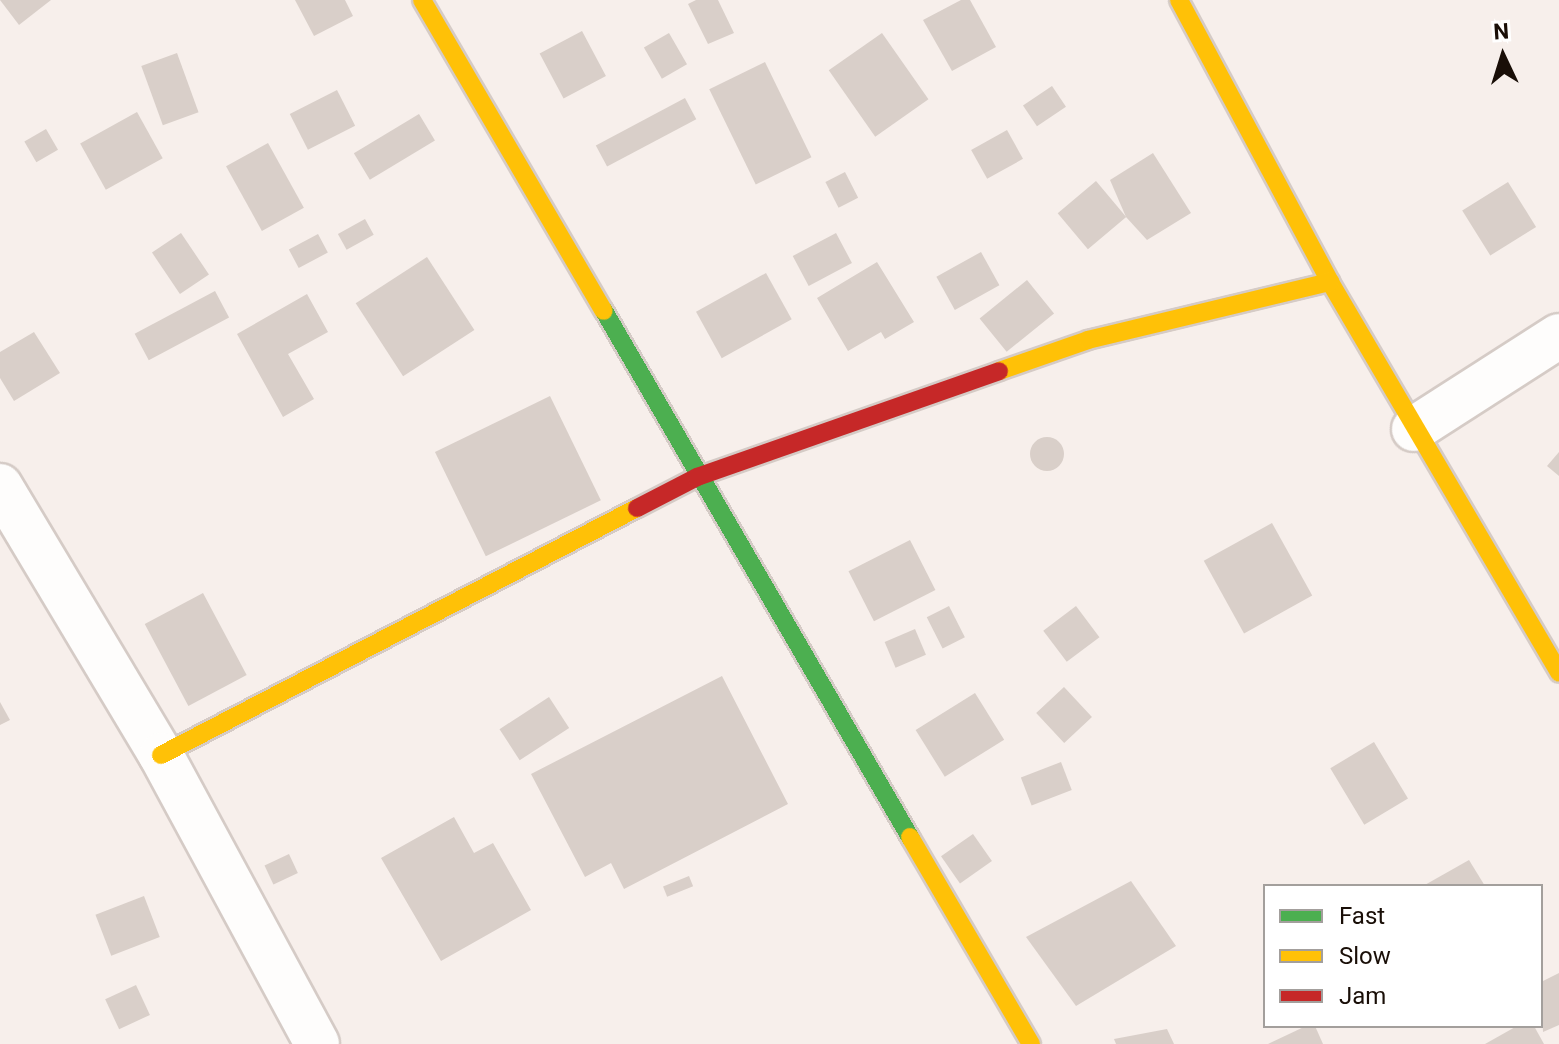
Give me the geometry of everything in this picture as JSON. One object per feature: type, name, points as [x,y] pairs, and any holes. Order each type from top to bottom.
[{"type":"street","points":[[422,0],[697,477],[1031,1044]]},
{"type":"street","points":[[1179,0],[1330,282],[1559,673]]},
{"type":"street","points":[[161,755],[697,477],[1088,340],[1330,282]]},
{"type":"street","points":[[1414,429],[1559,336]]},
{"type":"street","points":[[0,486],[161,755],[317,1044]]},
{"type":"building","points":[[0,0],[51,0],[19,25]]},
{"type":"building","points":[[295,0],[345,0],[353,16],[314,36]]},
{"type":"building","points":[[696,0],[718,0],[734,33],[708,44],[688,4]]},
{"type":"building","points":[[961,0],[970,0],[996,47],[952,71],[923,20]]},
{"type":"building","points":[[582,31],[606,76],[564,99],[540,54]]},
{"type":"building","points":[[669,33],[687,64],[662,79],[644,48]]},
{"type":"building","points":[[882,33],[928,99],[875,137],[829,70]]},
{"type":"building","points":[[177,53],[199,112],[163,125],[141,66]]},
{"type":"building","points":[[765,62],[811,157],[756,184],[709,89]]},
{"type":"building","points":[[1052,86],[1066,107],[1037,126],[1023,106]]},
{"type":"building","points":[[337,90],[355,126],[308,150],[290,114]]},
{"type":"building","points":[[685,98],[696,119],[607,167],[596,145]]},
{"type":"building","points":[[137,112],[163,158],[106,190],[80,144]]},
{"type":"building","points":[[419,114],[435,141],[370,180],[354,153]]},
{"type":"building","points":[[46,129],[58,150],[36,162],[24,142]]},
{"type":"building","points":[[1007,130],[1023,159],[987,179],[971,150]]},
{"type":"building","points":[[268,143],[304,208],[262,231],[226,166]]},
{"type":"building","points":[[1153,153],[1191,213],[1147,240],[1126,217],[1110,180]]},
{"type":"building","points":[[845,172],[858,198],[839,208],[825,182]]},
{"type":"building","points":[[1096,181],[1126,217],[1088,249],[1058,213]]},
{"type":"building","points":[[1508,182],[1536,227],[1490,256],[1462,211]]},
{"type":"building","points":[[365,219],[374,235],[347,250],[338,234]]},
{"type":"building","points":[[181,233],[209,274],[180,294],[152,253]]},
{"type":"building","points":[[836,233],[852,263],[809,286],[793,256]]},
{"type":"building","points":[[318,234],[328,253],[299,268],[289,249]]},
{"type":"building","points":[[981,252],[999,285],[955,310],[936,277]]},
{"type":"building","points":[[427,257],[474,330],[403,376],[356,303]]},
{"type":"building","points":[[877,262],[914,322],[885,339],[881,332],[848,351],[817,298]]},
{"type":"building","points":[[766,273],[792,319],[722,358],[696,312]]},
{"type":"building","points":[[1027,280],[1054,313],[1007,352],[980,318]]},
{"type":"building","points":[[215,291],[229,317],[149,360],[135,334]]},
{"type":"building","points":[[307,294],[328,332],[288,354],[314,399],[283,417],[237,334]]},
{"type":"building","points":[[34,332],[60,373],[14,401],[0,378],[0,352]]},
{"type":"building","points":[[550,396],[601,500],[486,556],[435,452]]},
{"type":"building","points":[[1047,437],[1059,442],[1064,454],[1059,466],[1047,471],[1035,466],[1030,454],[1035,442]]},
{"type":"building","points":[[1559,452],[1559,476],[1547,466]]},
{"type":"building","points":[[1272,523],[1312,596],[1244,633],[1204,561]]},
{"type":"building","points":[[910,540],[935,590],[874,621],[849,571]]},
{"type":"building","points":[[203,593],[247,675],[188,706],[145,624]]},
{"type":"building","points":[[949,606],[965,637],[943,649],[927,617]]},
{"type":"building","points":[[1076,606],[1099,637],[1067,662],[1043,631]]},
{"type":"building","points":[[915,629],[926,655],[896,668],[885,642]]},
{"type":"building","points":[[722,676],[788,804],[624,889],[611,863],[585,877],[531,774]]},
{"type":"building","points":[[1064,687],[1092,717],[1064,743],[1036,713]]},
{"type":"building","points":[[975,693],[1004,740],[945,777],[916,730]]},
{"type":"building","points":[[549,697],[569,728],[520,760],[500,729]]},
{"type":"building","points":[[0,702],[10,720],[0,725]]},
{"type":"building","points":[[1374,742],[1408,799],[1364,825],[1330,768]]},
{"type":"building","points":[[1061,762],[1072,790],[1032,805],[1021,777]]},
{"type":"building","points":[[454,817],[474,853],[493,843],[531,910],[441,961],[381,858]]},
{"type":"building","points":[[973,834],[992,861],[960,883],[941,856]]},
{"type":"building","points":[[289,854],[298,873],[273,884],[265,865]]},
{"type":"building","points":[[1469,860],[1484,884],[1427,884]]},
{"type":"building","points":[[689,876],[693,886],[667,897],[663,886]]},
{"type":"building","points":[[1131,881],[1176,946],[1076,1006],[1026,937]]},
{"type":"building","points":[[144,896],[160,937],[111,956],[95,915]]},
{"type":"building","points":[[1559,973],[1559,1025],[1543,1032],[1543,1028],[1543,981]]},
{"type":"building","points":[[136,985],[150,1015],[119,1029],[105,999]]},
{"type":"building","points":[[1302,1028],[1316,1028],[1323,1044],[1268,1044]]},
{"type":"building","points":[[1513,1028],[1535,1028],[1544,1044],[1485,1044]]},
{"type":"building","points":[[1167,1029],[1174,1044],[1116,1044],[1114,1039]]},
{"type":"traffic: fast","points":[[604,311],[910,837]]},
{"type":"traffic: slow","points":[[422,0],[604,311]]},
{"type":"traffic: slow","points":[[1179,0],[1330,282],[1559,673]]},
{"type":"traffic: slow","points":[[999,371],[1088,340],[1330,282]]},
{"type":"traffic: slow","points":[[161,755],[637,508]]},
{"type":"traffic: slow","points":[[910,837],[1031,1044]]},
{"type":"traffic: jam","points":[[637,508],[697,477],[999,371]]}]
